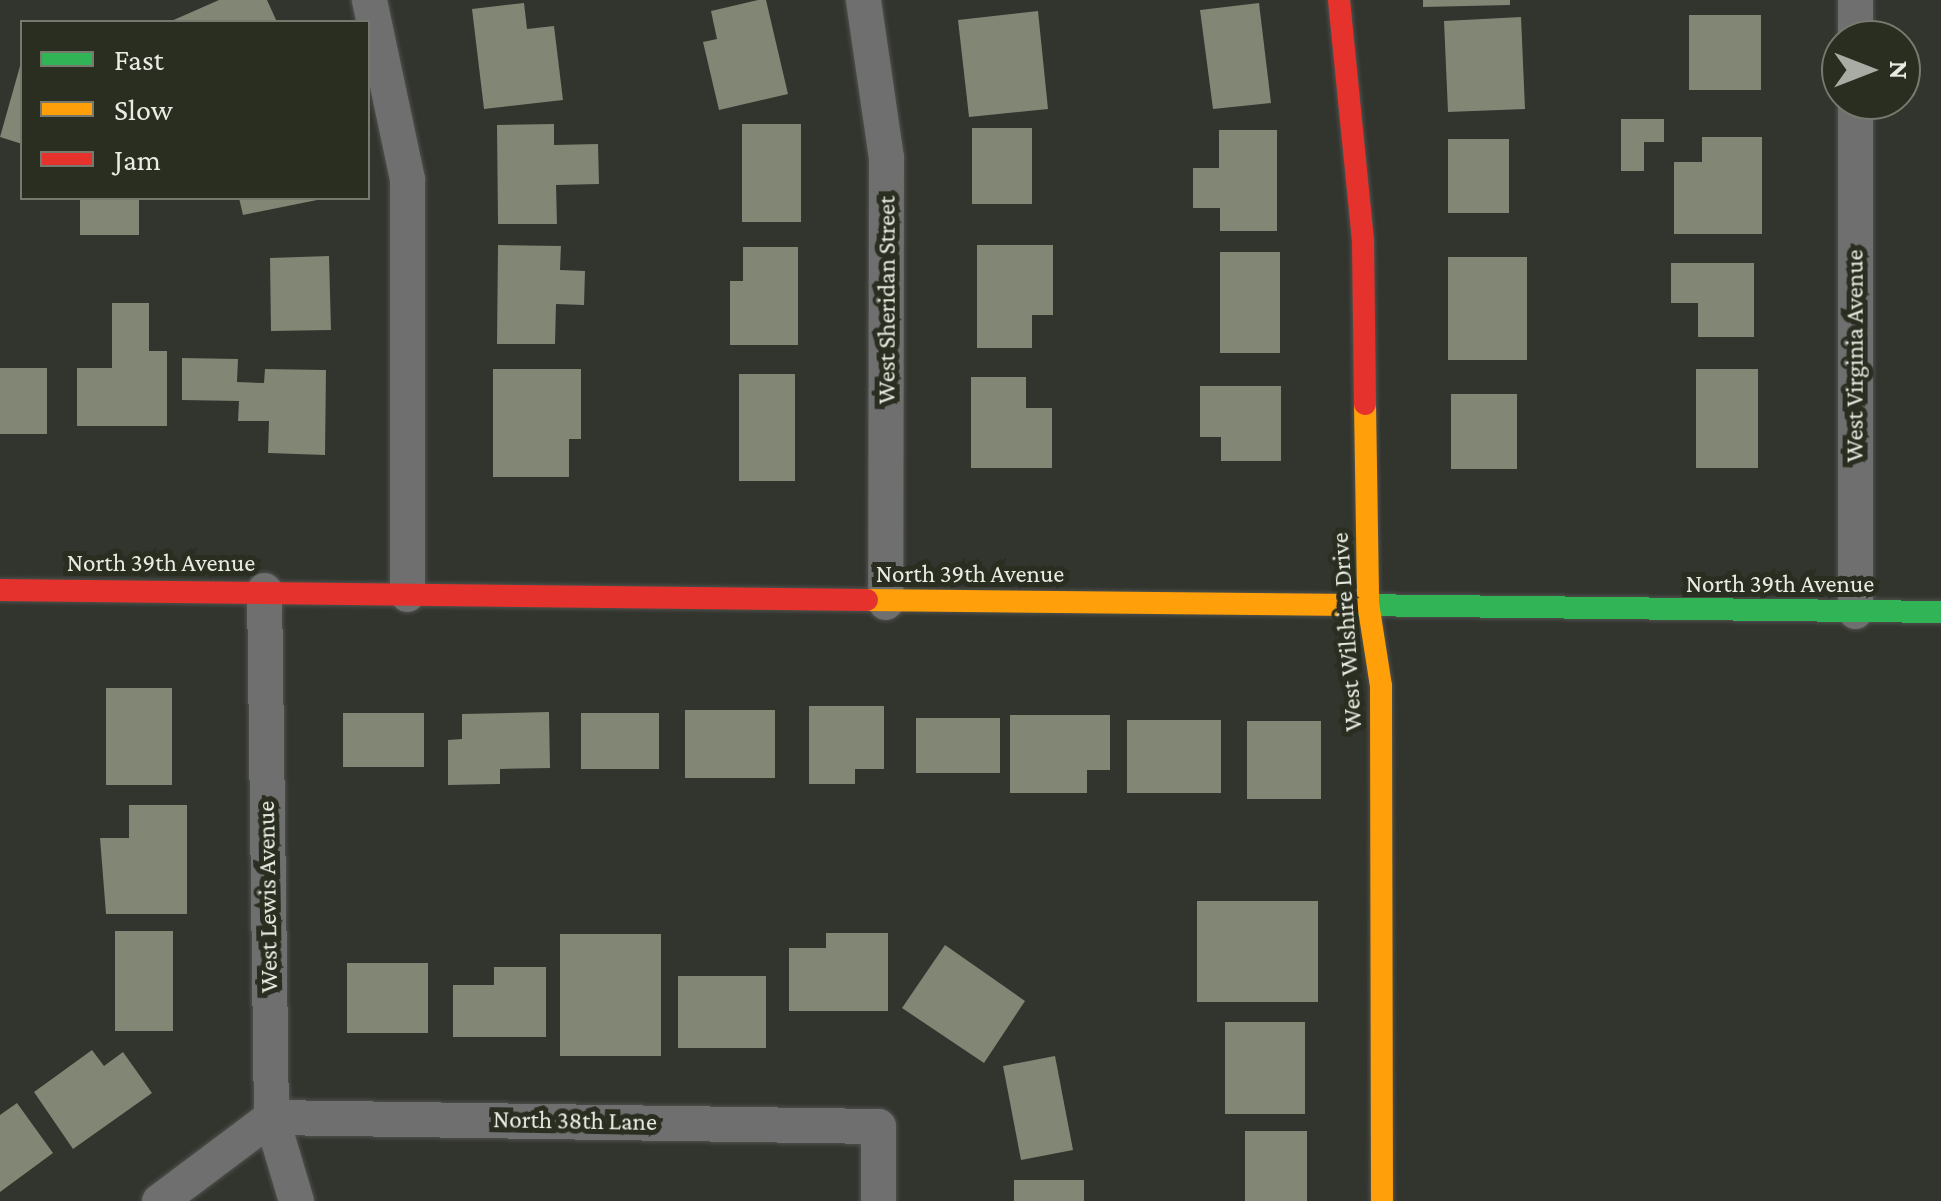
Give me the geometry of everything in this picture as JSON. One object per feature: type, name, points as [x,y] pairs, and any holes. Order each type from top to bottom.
[{"type":"street","points":[[370,0],[407,179],[406,594]]},
{"type":"street","name":"West Sheridan Street","points":[[863,0],[886,158],[885,602]]},
{"type":"street","name":"West Wilshire Drive","points":[[1340,0],[1363,240],[1368,603],[1381,686],[1382,1201]]},
{"type":"street","name":"West Virginia Avenue","points":[[1855,120],[1855,612]]},
{"type":"street","name":"North 39th Avenue","points":[[0,590],[264,590],[885,602],[1368,603],[1592,612],[1941,612]]},
{"type":"street","name":"West Lewis Avenue","points":[[264,590],[271,1117],[296,1201]]},
{"type":"street","points":[[159,1201],[271,1117]]},
{"type":"street","name":"North 38th Lane","points":[[271,1117],[878,1126],[878,1201]]},
{"type":"building","points":[[219,0],[267,0],[276,20],[174,20]]},
{"type":"building","points":[[766,0],[788,94],[719,110],[703,42],[717,39],[711,11]]},
{"type":"building","points":[[1423,0],[1510,0],[1510,5],[1423,7]]},
{"type":"building","points":[[524,3],[527,29],[554,26],[563,100],[484,109],[472,9]]},
{"type":"building","points":[[1259,3],[1271,103],[1213,109],[1200,10]]},
{"type":"building","points":[[1038,11],[1048,109],[969,117],[958,20]]},
{"type":"building","points":[[1689,15],[1761,15],[1761,90],[1689,90]]},
{"type":"building","points":[[1521,17],[1525,109],[1448,112],[1444,21]]},
{"type":"building","points":[[20,66],[20,143],[0,137]]},
{"type":"building","points":[[1621,119],[1664,119],[1664,142],[1644,142],[1644,171],[1621,171]]},
{"type":"building","points":[[554,124],[554,145],[598,144],[599,184],[556,185],[557,224],[498,224],[497,125]]},
{"type":"building","points":[[742,124],[801,124],[801,222],[742,222]]},
{"type":"building","points":[[972,128],[1032,128],[1032,204],[972,204]]},
{"type":"building","points":[[1219,130],[1277,130],[1277,231],[1220,231],[1220,208],[1193,208],[1193,168],[1219,168]]},
{"type":"building","points":[[1702,137],[1762,137],[1762,234],[1674,234],[1674,162],[1702,162]]},
{"type":"building","points":[[1448,139],[1509,139],[1509,213],[1448,213]]},
{"type":"building","points":[[80,200],[139,200],[139,235],[80,235]]},
{"type":"building","points":[[239,200],[317,200],[243,215]]},
{"type":"building","points":[[498,245],[561,246],[560,270],[585,271],[584,305],[556,304],[555,344],[497,344]]},
{"type":"building","points":[[977,245],[1053,245],[1053,315],[1032,315],[1032,348],[977,348]]},
{"type":"building","points":[[743,247],[798,247],[798,345],[730,345],[730,281],[743,281]]},
{"type":"building","points":[[1220,252],[1280,252],[1280,353],[1220,353]]},
{"type":"building","points":[[329,256],[331,330],[271,331],[270,258]]},
{"type":"building","points":[[1448,257],[1527,257],[1527,360],[1448,360]]},
{"type":"building","points":[[1671,263],[1754,263],[1754,337],[1698,337],[1698,303],[1671,303]]},
{"type":"building","points":[[112,303],[149,303],[149,351],[167,351],[167,426],[77,426],[77,368],[112,368]]},
{"type":"building","points":[[182,358],[238,359],[237,382],[264,383],[265,369],[326,370],[325,455],[268,453],[269,421],[238,421],[239,401],[182,400]]},
{"type":"building","points":[[0,368],[47,368],[47,434],[0,434]]},
{"type":"building","points":[[493,369],[581,369],[581,439],[569,439],[569,477],[493,477]]},
{"type":"building","points":[[1696,369],[1758,369],[1758,468],[1696,468]]},
{"type":"building","points":[[739,374],[795,374],[795,481],[739,481]]},
{"type":"building","points":[[971,377],[1026,377],[1026,408],[1052,408],[1052,468],[971,468]]},
{"type":"building","points":[[1200,386],[1281,386],[1281,461],[1221,461],[1221,437],[1200,437]]},
{"type":"building","points":[[1451,394],[1517,394],[1517,469],[1451,469]]},
{"type":"building","points":[[106,688],[172,688],[172,785],[106,785]]},
{"type":"building","points":[[809,706],[884,706],[884,769],[855,769],[855,784],[809,784]]},
{"type":"building","points":[[685,710],[775,710],[775,778],[685,778]]},
{"type":"building","points":[[549,712],[550,768],[500,769],[500,784],[448,785],[448,740],[462,739],[462,714]]},
{"type":"building","points":[[343,713],[424,713],[424,767],[343,767]]},
{"type":"building","points":[[581,713],[659,713],[659,769],[581,769]]},
{"type":"building","points":[[1010,715],[1110,715],[1110,770],[1087,770],[1087,793],[1010,793]]},
{"type":"building","points":[[916,718],[1000,718],[1000,773],[916,773]]},
{"type":"building","points":[[1127,720],[1221,720],[1221,793],[1127,793]]},
{"type":"building","points":[[1247,721],[1321,721],[1321,799],[1247,799]]},
{"type":"building","points":[[129,805],[187,805],[187,914],[106,914],[100,838],[129,838]]},
{"type":"building","points":[[1197,901],[1318,901],[1318,1002],[1197,1002]]},
{"type":"building","points":[[115,931],[173,931],[173,1031],[115,1031]]},
{"type":"building","points":[[826,933],[888,933],[888,1011],[789,1011],[789,948],[826,948]]},
{"type":"building","points":[[560,934],[661,934],[661,1056],[560,1056]]},
{"type":"building","points":[[945,945],[1025,1001],[984,1063],[902,1008]]},
{"type":"building","points":[[347,963],[428,963],[428,1033],[347,1033]]},
{"type":"building","points":[[494,967],[546,967],[546,1037],[453,1037],[453,985],[494,985]]},
{"type":"building","points":[[678,976],[766,976],[766,1048],[678,1048]]},
{"type":"building","points":[[1225,1022],[1305,1022],[1305,1114],[1225,1114]]},
{"type":"building","points":[[92,1050],[104,1066],[123,1052],[152,1093],[73,1149],[34,1092]]},
{"type":"building","points":[[1055,1056],[1073,1150],[1021,1160],[1003,1066]]},
{"type":"building","points":[[17,1103],[53,1153],[0,1192],[0,1115]]},
{"type":"building","points":[[1245,1131],[1307,1131],[1307,1201],[1245,1201]]},
{"type":"building","points":[[1014,1180],[1084,1180],[1084,1201],[1014,1201]]},
{"type":"traffic: fast","points":[[1353,605],[1941,612]]},
{"type":"traffic: slow","points":[[1365,404],[1368,603],[1381,686],[1382,1201]]},
{"type":"traffic: slow","points":[[867,600],[1353,605]]},
{"type":"traffic: jam","points":[[1339,0],[1363,240],[1365,404]]},
{"type":"traffic: jam","points":[[0,590],[867,600]]}]
